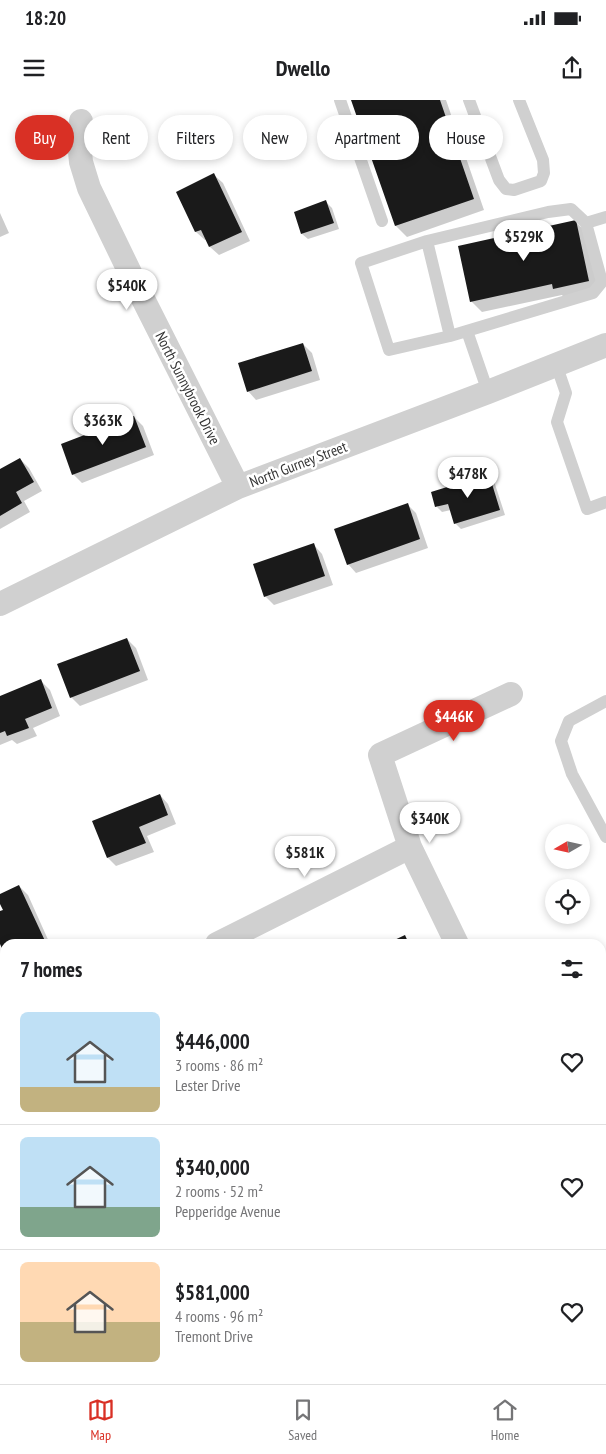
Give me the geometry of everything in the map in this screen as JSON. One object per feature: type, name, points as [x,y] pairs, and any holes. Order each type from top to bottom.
[{"type":"street","name":"North Sunnybrook Drive","points":[[81,121],[79,142],[81,162],[89,188],[238,487]]},
{"type":"street","name":"North Gurney Street","points":[[0,604],[238,487],[606,345]]},
{"type":"street","points":[[455,939],[410,847],[380,755],[511,694]]},
{"type":"street","points":[[227,939],[410,847]]},
{"type":"lane","points":[[340,100],[382,222]]},
{"type":"lane","points":[[469,100],[499,180],[506,189],[514,190],[541,182],[544,173],[544,160],[519,100]]},
{"type":"lane","points":[[571,209],[586,223],[602,282],[593,292],[450,336],[390,350],[360,262],[426,241],[548,212],[571,209]]},
{"type":"lane","points":[[586,223],[606,217]]},
{"type":"lane","points":[[426,241],[450,336]]},
{"type":"lane","points":[[467,331],[488,392]]},
{"type":"lane","points":[[556,364],[566,393],[557,422],[587,509],[606,502]]},
{"type":"lane","points":[[606,701],[569,721],[561,741],[572,774],[606,837]]},
{"type":"building","points":[[351,100],[440,100],[445,115],[429,115],[429,160],[461,160],[474,199],[395,226],[372,160],[419,160],[419,115],[356,115]]},
{"type":"building","points":[[214,173],[242,232],[209,247],[201,230],[195,232],[176,192]]},
{"type":"building","points":[[326,200],[334,223],[301,234],[294,212]]},
{"type":"building","points":[[576,220],[589,281],[553,289],[552,284],[470,302],[458,246]]},
{"type":"building","points":[[303,343],[312,371],[247,392],[238,363]]},
{"type":"building","points":[[134,416],[146,447],[72,475],[61,444]]},
{"type":"building","points":[[20,458],[34,482],[16,492],[22,503],[0,516],[0,469]]},
{"type":"building","points":[[489,474],[500,510],[454,524],[448,504],[435,507],[431,492]]},
{"type":"building","points":[[408,503],[420,539],[347,565],[334,529]]},
{"type":"building","points":[[314,543],[325,576],[264,597],[253,564]]},
{"type":"building","points":[[127,638],[140,671],[70,698],[57,664]]},
{"type":"building","points":[[41,679],[52,708],[25,719],[29,728],[7,736],[5,731],[0,733],[0,696]]},
{"type":"building","points":[[160,794],[168,815],[139,827],[146,843],[107,858],[92,821]]},
{"type":"building","points":[[19,885],[44,939],[0,939],[0,911],[3,910],[0,904],[0,894]]},
{"type":"building","points":[[405,935],[407,939],[397,939]]}]
